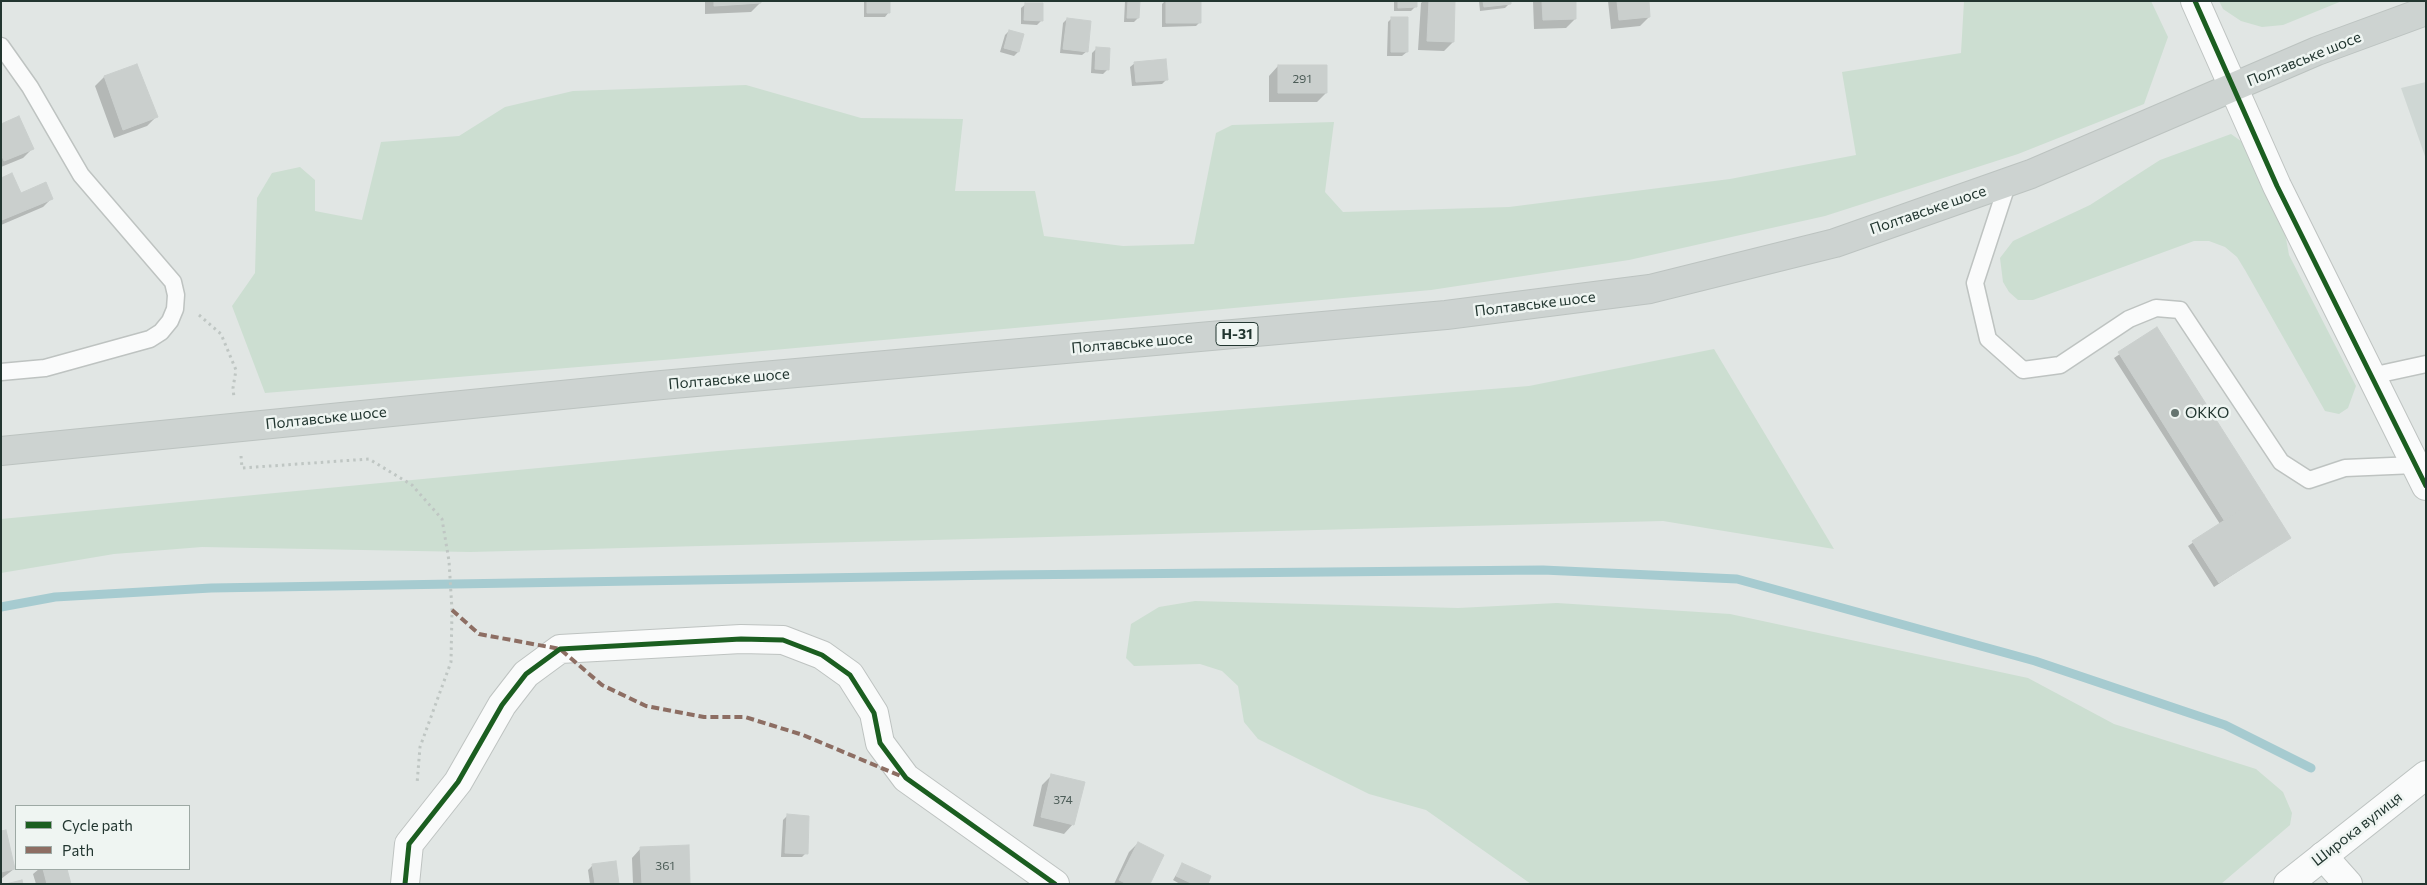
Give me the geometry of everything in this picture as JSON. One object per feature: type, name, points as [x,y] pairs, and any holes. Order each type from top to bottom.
[{"type":"main road","name":"Полтавське шосе","points":[[1,451],[662,385],[1446,315],[1650,289],[1835,243],[2008,182],[2317,51],[2426,11]]},
{"type":"street","points":[[2195,1],[2277,186],[2421,475]]},
{"type":"street","points":[[405,884],[409,844],[458,782],[502,705],[526,674],[560,649],[741,639],[783,640],[822,655],[850,675],[874,713],[880,743],[906,778],[1056,884]]},
{"type":"street","name":"Широка вулиця","points":[[2288,884],[2426,775]]},
{"type":"street","points":[[2323,856],[2348,884]]},
{"type":"lane","points":[[1,46],[30,88],[82,175],[173,282],[176,295],[175,309],[170,321],[161,332],[150,339],[45,368],[1,372]]},
{"type":"lane","points":[[2008,182],[1975,283],[1988,339],[2023,370],[2060,365],[2129,318],[2156,308],[2180,310],[2281,462],[2309,480],[2345,468],[2421,475]]},
{"type":"lane","points":[[2371,376],[2426,364]]},
{"type":"path","points":[[176,295],[221,334],[236,370],[233,388]]},
{"type":"path","points":[[242,468],[369,459],[412,485],[442,519],[449,561],[452,610],[451,662],[420,746],[417,786]]},
{"type":"shaded area","points":[[2426,82],[2426,159],[2401,88]]},
{"type":"green space","points":[[1964,1],[2151,1],[2168,37],[2144,104],[2018,154],[1825,216],[1629,260],[1431,290],[675,359],[265,393],[232,306],[255,273],[257,198],[272,173],[300,167],[315,180],[315,211],[362,220],[381,142],[459,136],[505,107],[573,91],[746,85],[861,118],[963,119],[955,191],[1035,191],[1044,236],[1123,246],[1194,244],[1216,133],[1232,125],[1334,122],[1325,192],[1343,212],[1509,207],[1730,179],[1856,155],[1842,72],[1961,53]]},
{"type":"green space","points":[[2219,1],[2342,1],[2283,25],[2262,27],[2241,21],[2223,9]]},
{"type":"green space","points":[[2231,134],[2255,151],[2277,188],[2289,255],[2356,386],[2348,408],[2339,414],[2325,411],[2245,270],[2237,257],[2225,247],[2209,241],[2194,241],[2033,300],[2018,300],[2009,292],[2003,282],[2000,258],[2013,241],[2090,205],[2160,160]]},
{"type":"green space","points":[[1714,349],[1834,549],[1663,521],[470,552],[202,547],[114,554],[1,573],[1,519],[718,451],[1529,386]]},
{"type":"green space","points":[[1195,601],[1458,608],[1557,603],[1730,614],[2028,678],[2114,724],[2256,769],[2283,792],[2292,813],[2290,825],[2221,884],[1531,884],[1426,810],[1369,794],[1258,739],[1244,722],[1238,686],[1222,671],[1200,664],[1134,666],[1126,658],[1131,624],[1159,607]]},
{"type":"building","points":[[714,1],[761,1],[761,3],[714,6]]},
{"type":"building","points":[[867,1],[890,1],[890,13],[867,13]]},
{"type":"building","points":[[1128,1],[1140,1],[1139,18],[1127,18]]},
{"type":"building","points":[[1166,1],[1201,1],[1201,23],[1166,23]]},
{"type":"building","points":[[1398,1],[1417,1],[1417,7],[1398,8]]},
{"type":"building","points":[[1429,1],[1455,1],[1454,42],[1427,41]]},
{"type":"building","points":[[1483,1],[1511,1],[1511,4],[1484,7]]},
{"type":"building","points":[[1542,1],[1576,1],[1576,19],[1543,20]]},
{"type":"building","points":[[1617,1],[1649,1],[1650,17],[1619,20]]},
{"type":"building","points":[[1025,3],[1043,3],[1043,21],[1024,20]]},
{"type":"building","points":[[1391,17],[1408,17],[1408,52],[1391,52]]},
{"type":"building","points":[[1067,18],[1091,21],[1088,52],[1063,49]]},
{"type":"building","points":[[1009,30],[1024,34],[1019,52],[1004,48]]},
{"type":"building","points":[[1096,47],[1110,48],[1109,70],[1095,69]]},
{"type":"building","points":[[1166,59],[1168,80],[1136,82],[1134,62]]},
{"type":"building","points":[[137,64],[158,117],[123,130],[104,76]]},
{"type":"building","points":[[1278,65],[1327,65],[1327,93],[1278,93]]},
{"type":"building","points":[[19,116],[34,149],[4,161],[1,154],[1,124]]},
{"type":"building","points":[[12,173],[21,193],[46,182],[53,199],[2,220],[1,178]]},
{"type":"building","points":[[2157,327],[2264,495],[2224,520],[2118,352]]},
{"type":"building","points":[[2264,495],[2291,538],[2219,583],[2192,541]]},
{"type":"building","points":[[1051,774],[1085,782],[1074,825],[1041,817]]},
{"type":"building","points":[[787,814],[809,816],[808,854],[785,853]]},
{"type":"building","points":[[6,830],[15,869],[1,872],[1,831]]},
{"type":"building","points":[[1138,842],[1164,855],[1150,884],[1127,884],[1119,880]]},
{"type":"building","points":[[689,845],[690,884],[642,884],[640,847]]},
{"type":"building","points":[[616,861],[619,884],[595,884],[592,864]]},
{"type":"building","points":[[1182,863],[1211,876],[1208,884],[1193,884],[1176,876]]},
{"type":"building","points":[[43,870],[67,870],[71,884],[47,884]]},
{"type":"building","points":[[22,880],[23,884],[6,884]]},
{"type":"waterway","points":[[1,607],[55,597],[211,588],[1001,575],[1543,570],[1737,579],[2035,661],[2225,725],[2311,768]]},
{"type":"marked path","points":[[452,610],[479,634],[560,649],[602,685],[646,706],[704,717],[745,717],[803,735],[903,777]]},
{"type":"cycle path","points":[[2195,1],[2277,186],[2426,486]]},
{"type":"cycle path","points":[[405,884],[409,844],[458,782],[502,705],[526,674],[560,649],[741,639],[783,640],[822,655],[850,675],[874,713],[880,743],[906,778],[1055,884]]},
{"type":"place","name":"ОККО","points":[[2175,413]]}]
